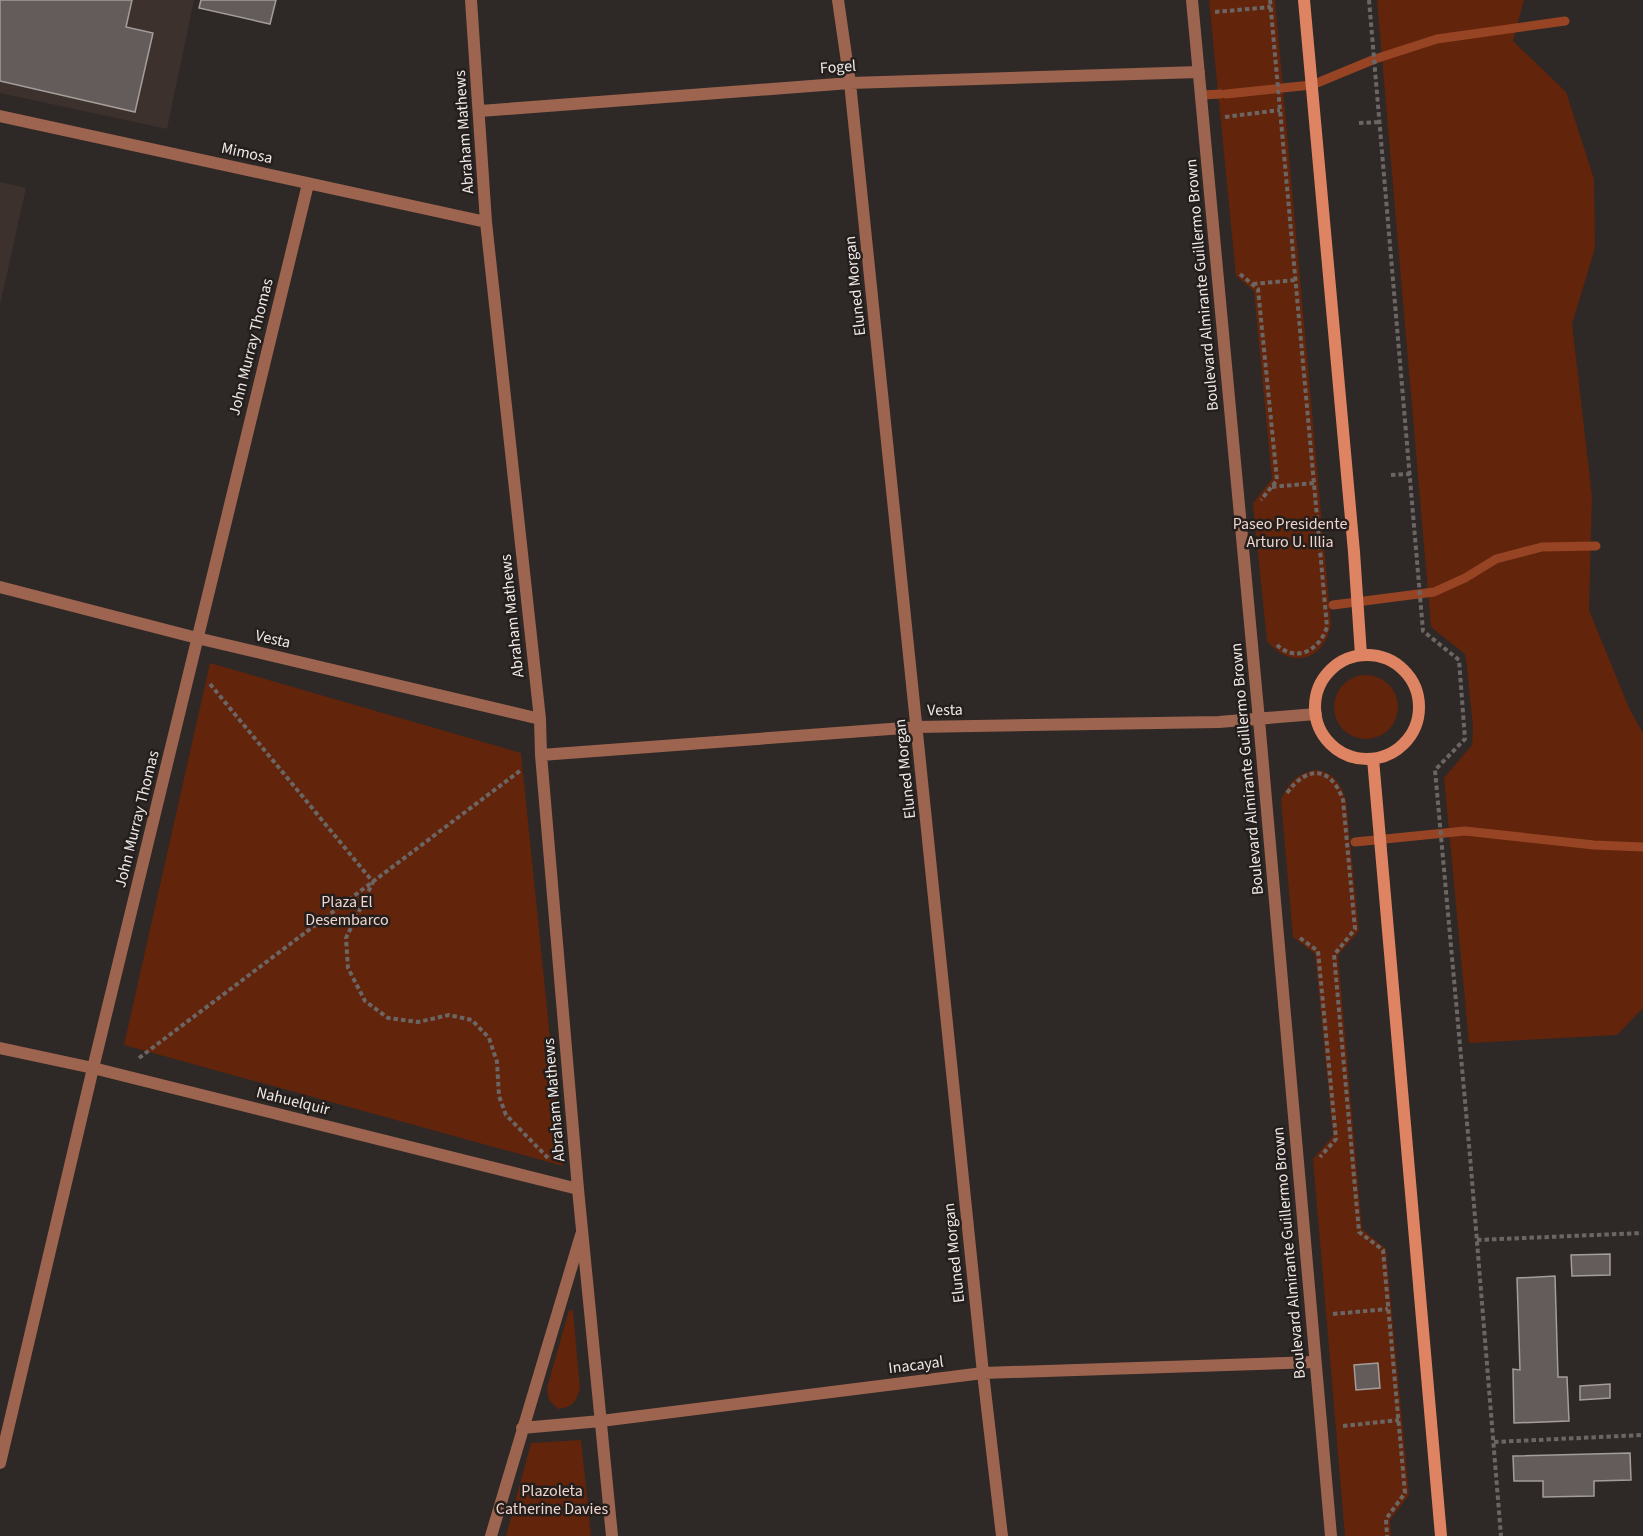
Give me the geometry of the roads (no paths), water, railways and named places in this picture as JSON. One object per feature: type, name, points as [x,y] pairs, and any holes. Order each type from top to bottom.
[{"type":"main road","points":[[1304,0],[1361,655]]},
{"type":"main road","points":[[1361,655],[1378,656],[1394,663],[1407,674],[1415,688],[1419,704],[1417,721],[1410,737],[1399,749],[1384,757],[1368,760],[1350,757],[1335,749],[1323,735],[1316,719],[1315,701],[1320,685],[1330,670],[1344,660],[1361,655]]},
{"type":"main road","points":[[1373,759],[1441,1536]]},
{"type":"street","name":"Abraham Mathews","points":[[471,0],[486,222],[540,719],[541,755],[578,1189],[612,1536]]},
{"type":"street","name":"Eluned Morgan","points":[[838,0],[850,82],[983,1373],[1002,1536]]},
{"type":"street","name":"Boulevard Almirante Guillermo Brown","points":[[1192,0],[1259,720],[1331,1536]]},
{"type":"street","name":"Fogel","points":[[480,111],[850,82],[1199,72]]},
{"type":"street","name":"Mimosa","points":[[0,116],[486,222]]},
{"type":"street","name":"John Murray Thomas","points":[[0,1463],[93,1068],[308,184]]},
{"type":"street","name":"Vesta","points":[[0,587],[198,638],[540,719]]},
{"type":"street","name":"Vesta","points":[[541,755],[917,727],[1220,722],[1316,714]]},
{"type":"street","name":"Nahuelquir","points":[[0,1048],[93,1068],[578,1189]]},
{"type":"street","name":"Abraham Mathews","points":[[491,1536],[583,1229]]},
{"type":"street","name":"Inacayal","points":[[522,1428],[983,1373],[1315,1362]]},
{"type":"waterway","points":[[1282,88],[1312,85],[1375,59],[1437,39],[1565,21]]},
{"type":"waterway","points":[[1226,94],[1274,89]]},
{"type":"waterway","points":[[1201,95],[1221,94]]},
{"type":"waterway","points":[[1333,605],[1434,592],[1465,578],[1496,559],[1542,547],[1596,546]]},
{"type":"waterway","points":[[1355,842],[1465,831],[1594,845],[1643,847]]},
{"type":"park label","name":"Paseo Presidente Arturo U. Illia","points":[[1290,533]]},
{"type":"park label","name":"Plaza El Desembarco","points":[[347,911]]},
{"type":"park label","name":"Plazoleta Catherine Davies","points":[[552,1500]]}]
